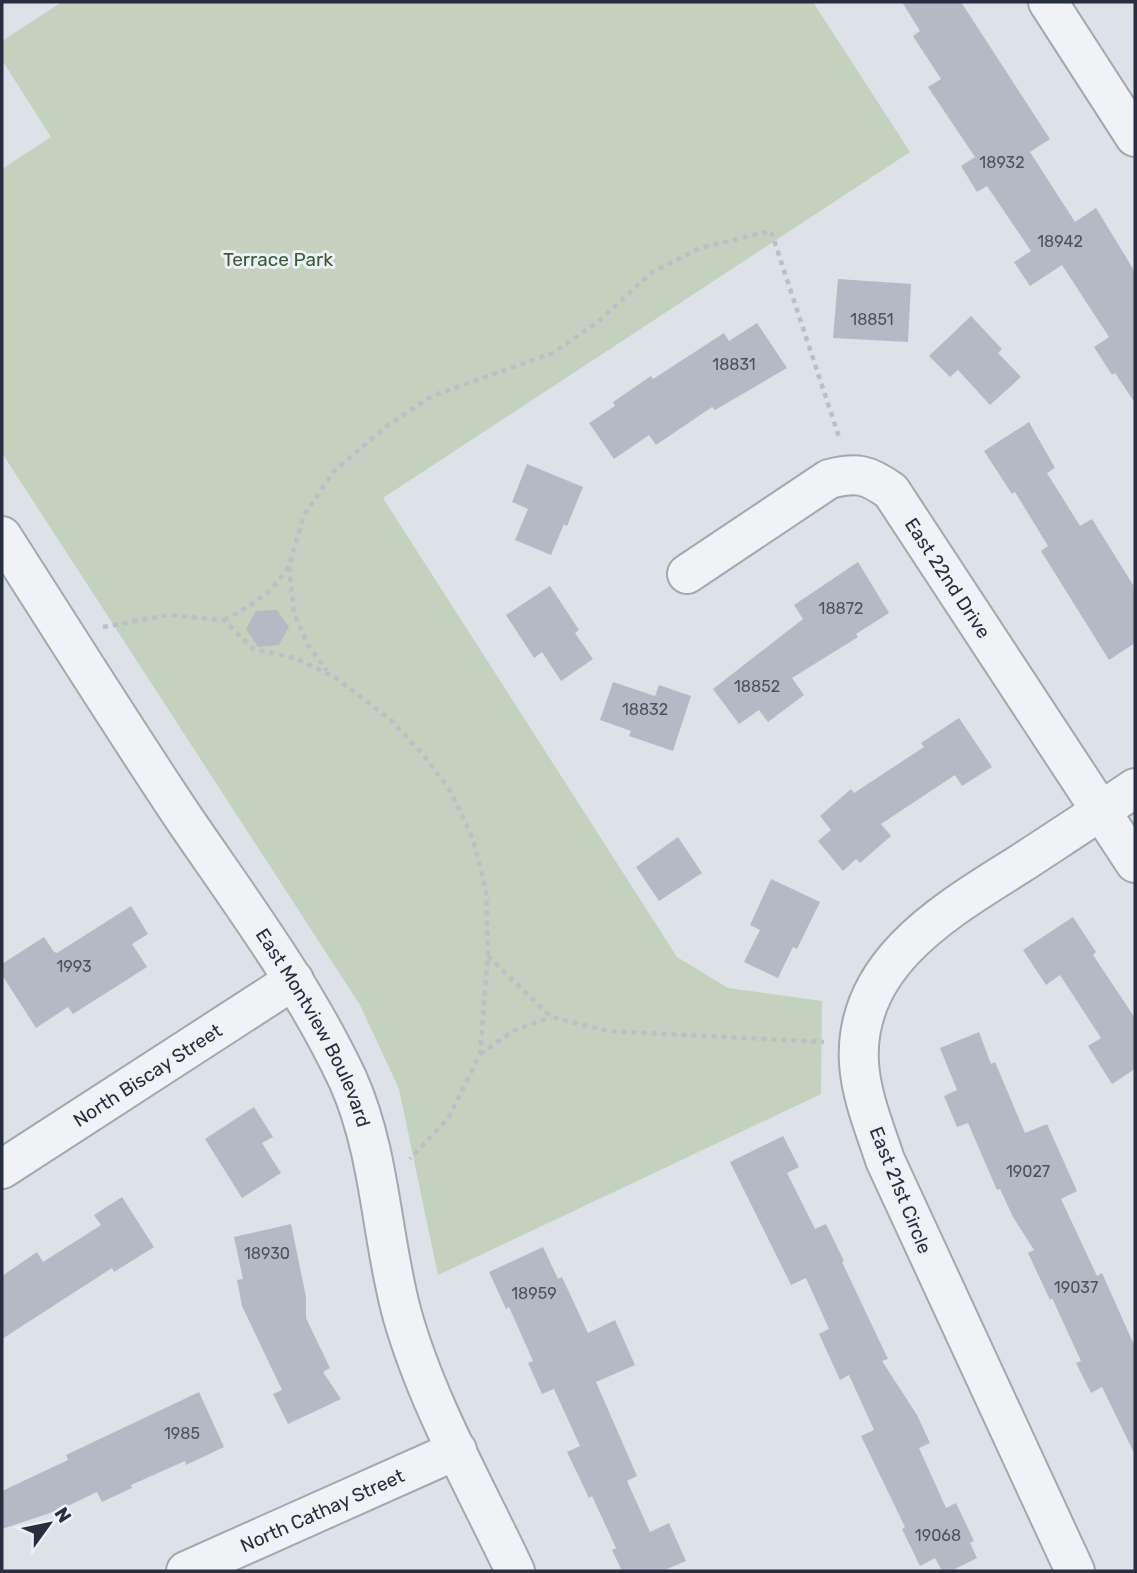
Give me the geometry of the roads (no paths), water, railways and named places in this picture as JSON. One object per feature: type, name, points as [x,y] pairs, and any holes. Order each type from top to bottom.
[{"type":"street","points":[[1048,2],[1135,137]]},
{"type":"street","name":"East 22nd Drive","points":[[687,574],[829,479],[851,474],[873,478],[891,491],[1135,863]]},
{"type":"street","name":"East Montview Boulevard","points":[[2,536],[181,813],[294,980],[349,1083],[361,1116],[375,1172],[401,1309],[411,1346],[425,1382],[515,1571]]},
{"type":"street","points":[[1101,811],[1135,788]]},
{"type":"street","name":"East 21st Circle","points":[[1075,1571],[885,1160],[863,1092],[859,1063],[865,1014],[881,977],[906,945],[949,909],[1101,811]]},
{"type":"street","name":"North Biscay Street","points":[[2,1169],[294,980]]},
{"type":"street","name":"North Cathay Street","points":[[186,1571],[457,1450]]},
{"type":"park label","name":"Terrace Park","points":[[278,259]]}]
